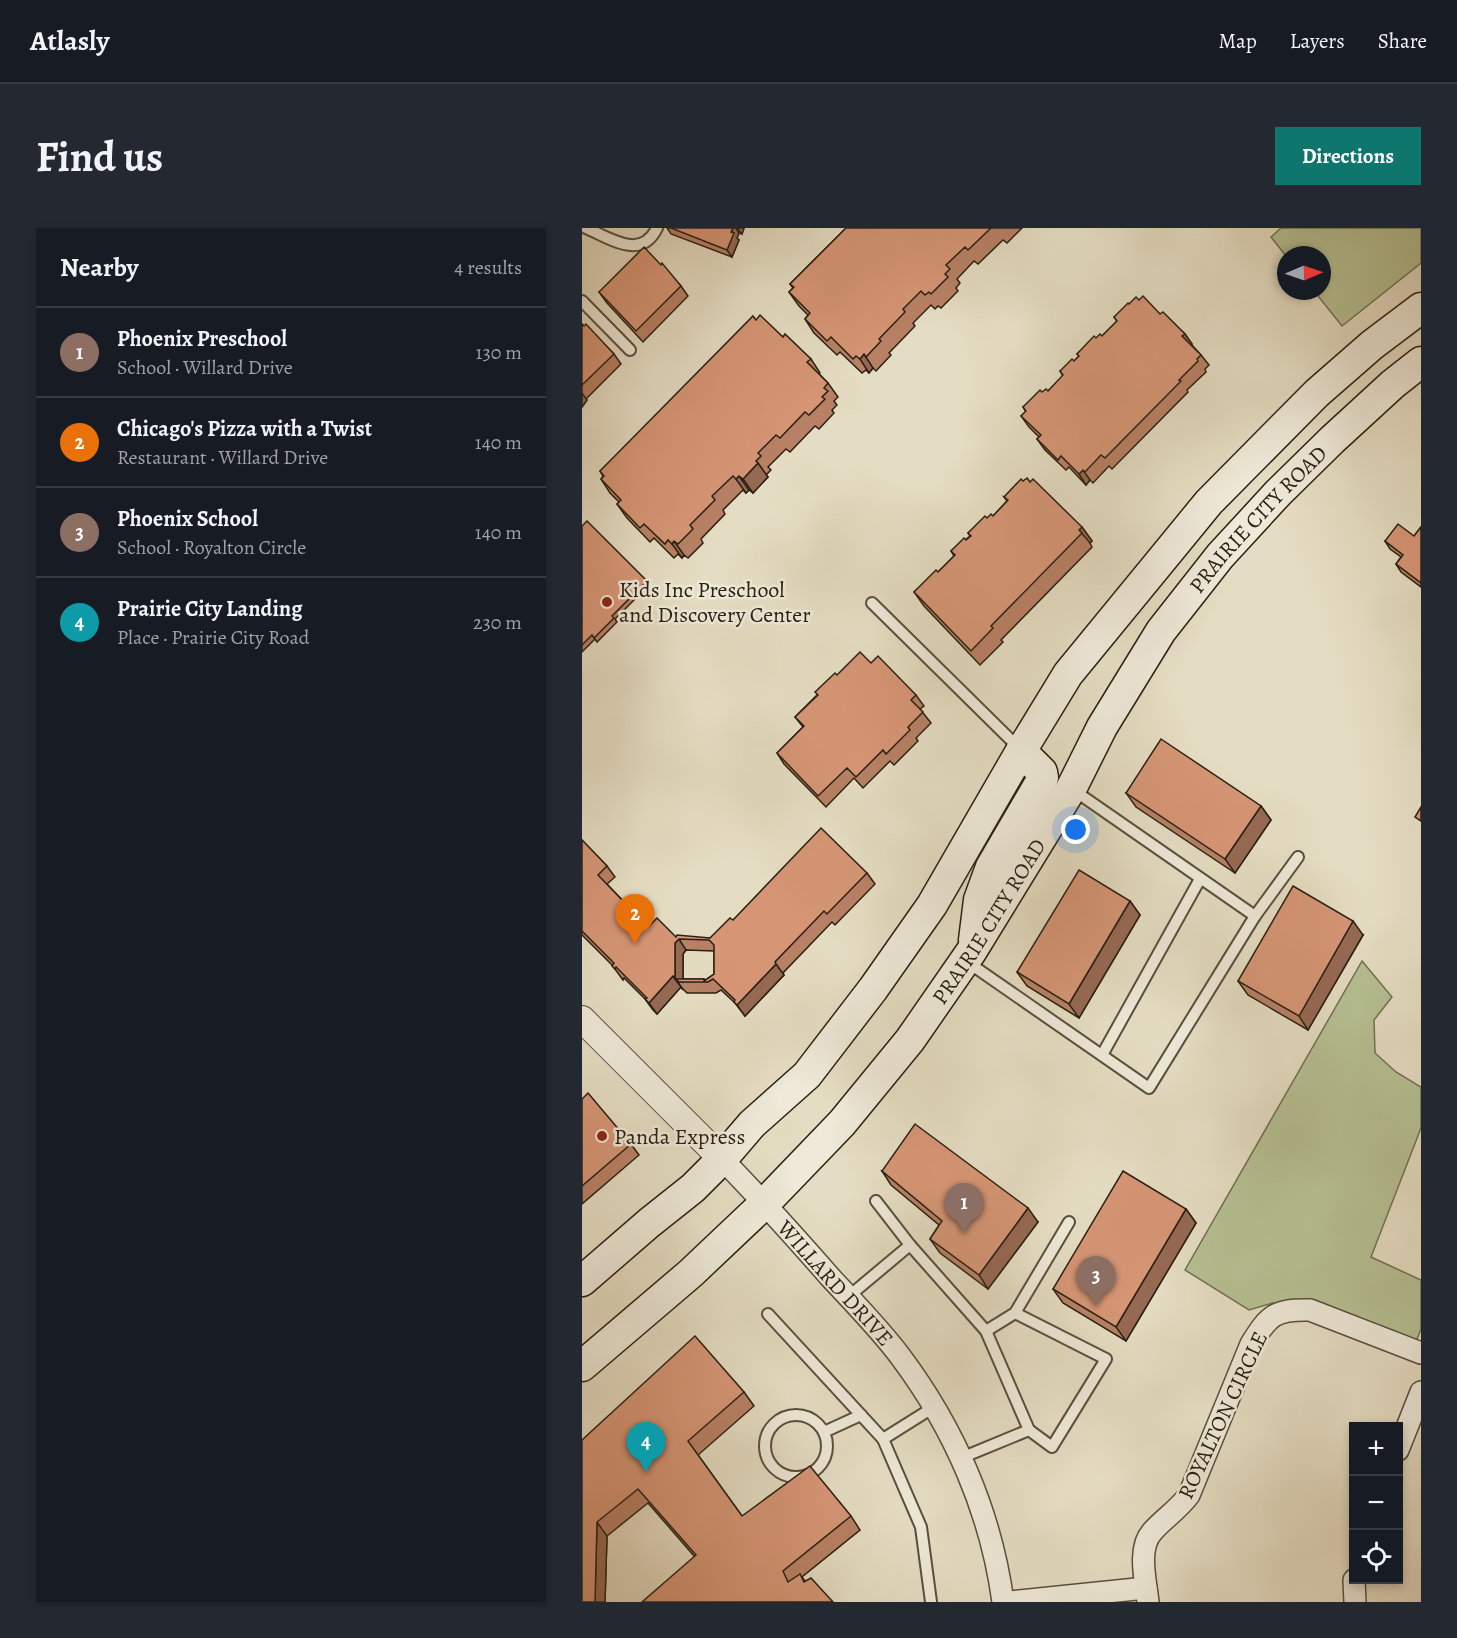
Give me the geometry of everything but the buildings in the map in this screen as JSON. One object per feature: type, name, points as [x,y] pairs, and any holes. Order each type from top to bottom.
[{"type":"main road","name":"PRAIRIE CITY ROAD","points":[[582,1281],[693,1188],[722,1160],[752,1124],[807,1075],[873,989],[932,905],[1068,674],[1209,502],[1317,393],[1372,345],[1421,308]]},
{"type":"main road","name":"PRAIRIE CITY ROAD","points":[[582,1366],[691,1273],[765,1203],[842,1123],[910,1040],[969,955],[1071,789],[1102,727],[1161,631],[1220,556],[1278,493],[1393,384],[1421,362]]},
{"type":"main road","points":[[969,955],[979,900],[991,867],[1043,778],[1042,772],[1021,751]]},
{"type":"street","name":"WILLARD DRIVE","points":[[582,1019],[765,1203],[899,1355],[934,1407],[961,1458],[988,1529],[1003,1602]]},
{"type":"street","name":"ROYALTON CIRCLE","points":[[1010,1602],[1147,1595],[1144,1558],[1148,1537],[1153,1530],[1179,1509],[1189,1495],[1251,1344],[1265,1322],[1277,1314],[1291,1310],[1310,1310],[1421,1353]]},
{"type":"street","points":[[1403,1437],[1421,1392]]},
{"type":"street","points":[[1354,1584],[1355,1602]]},
{"type":"lane","points":[[586,228],[637,246],[650,240],[657,228]]},
{"type":"lane","points":[[582,301],[630,350]]},
{"type":"lane","points":[[872,603],[1021,751]]},
{"type":"lane","points":[[1071,789],[1255,916]]},
{"type":"lane","points":[[969,955],[1149,1088],[1255,916],[1298,857]]},
{"type":"lane","points":[[1102,1055],[1200,879]]},
{"type":"lane","points":[[876,1201],[910,1245],[986,1331],[1029,1430],[1052,1447],[1106,1359],[1014,1313]]},
{"type":"lane","points":[[986,1331],[1014,1313],[1069,1222]]},
{"type":"lane","points":[[848,1297],[910,1245]]},
{"type":"lane","points":[[768,1314],[883,1439],[921,1527],[931,1602]]},
{"type":"lane","points":[[883,1439],[934,1407]]},
{"type":"lane","points":[[788,1415],[809,1418],[824,1432],[827,1453],[817,1470],[808,1476],[798,1478],[778,1473],[766,1457],[764,1447],[766,1436],[778,1420],[788,1415]]},
{"type":"lane","points":[[824,1432],[861,1415]]},
{"type":"lane","points":[[961,1458],[1029,1430]]},
{"type":"green space","points":[[1281,228],[1421,228],[1421,263],[1342,326],[1321,300],[1331,300],[1331,246],[1278,246],[1271,237]]},
{"type":"green space","points":[[1362,961],[1392,997],[1374,1020],[1375,1053],[1396,1072],[1421,1087],[1421,1128],[1371,1257],[1421,1280],[1421,1329],[1415,1344],[1298,1303],[1273,1303],[1249,1310],[1185,1270]]},
{"type":"place","name":"Kids Inc Preschool and Discovery Center","points":[[607,602]]},
{"type":"place","name":"Chicago's Pizza with a Twist","points":[[635,944]]},
{"type":"place","name":"Panda Express","points":[[602,1136]]},
{"type":"place","name":"Phoenix Preschool","points":[[964,1233]]},
{"type":"place","name":"Phoenix School","points":[[1096,1306]]},
{"type":"place","name":"Prairie City Landing","points":[[646,1472]]}]
